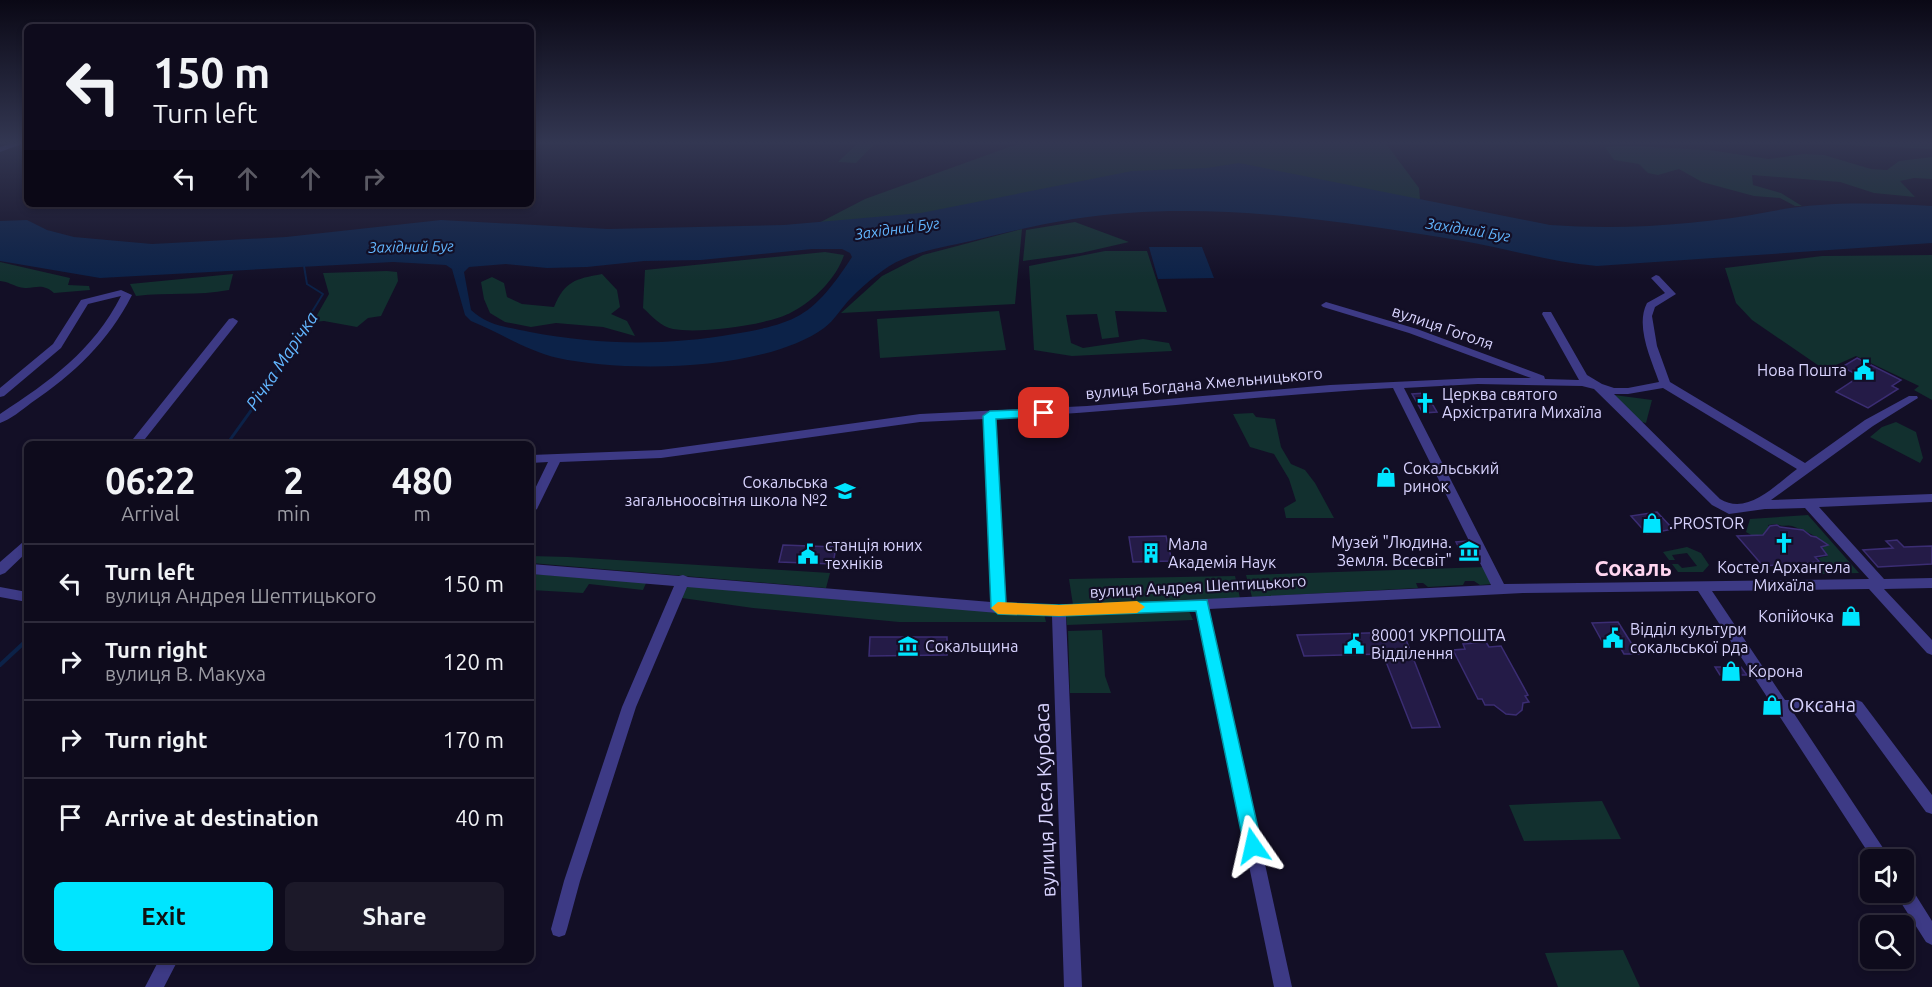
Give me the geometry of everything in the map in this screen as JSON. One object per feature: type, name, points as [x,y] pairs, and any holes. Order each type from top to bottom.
[{"type":"street","points":[[1656,278],[1671,294],[1650,305],[1647,316],[1652,346],[1665,384],[1694,404],[1804,468]]},
{"type":"street","points":[[0,394],[57,346],[84,302],[121,293],[127,295],[94,349],[42,391],[0,418]]},
{"type":"street","name":"вулиця Гоголя","points":[[1326,305],[1424,335],[1549,381]]},
{"type":"street","points":[[1547,314],[1583,377],[1598,386],[1716,502],[1729,510],[1755,506],[1932,498]]},
{"type":"street","points":[[137,441],[233,321]]},
{"type":"street","points":[[0,379],[18,380]]},
{"type":"street","name":"вулиця Богдана Хмельницького","points":[[534,459],[661,454],[920,418],[1087,410],[1330,388],[1549,381],[1628,391],[1665,384]]},
{"type":"street","points":[[1397,385],[1500,589]]},
{"type":"street","points":[[1755,506],[1804,468],[1869,423],[1913,398]]},
{"type":"street","points":[[990,416],[998,608]]},
{"type":"street","points":[[534,503],[556,458]]},
{"type":"street","points":[[1809,504],[1932,649]]},
{"type":"street","points":[[0,570],[24,548]]},
{"type":"street","name":"вулиця Андрея Шептицького","points":[[534,569],[998,608],[1059,610],[1202,605],[1500,589],[1932,583]]},
{"type":"street","points":[[559,929],[572,881],[628,707],[683,580]]},
{"type":"street","points":[[1702,586],[1876,849]]},
{"type":"street","points":[[0,592],[24,596]]},
{"type":"street","points":[[1202,605],[1283,987]]},
{"type":"street","name":"вулиця Леся Курбаса","points":[[1059,610],[1073,987]]},
{"type":"street","points":[[1782,706],[1857,706],[1932,807]]},
{"type":"street","points":[[1911,903],[1932,936]]},
{"type":"street","points":[[153,987],[168,963]]},
{"type":"green space","points":[[895,188],[1419,188],[1420,200],[915,219],[811,227],[865,199]]},
{"type":"green space","points":[[1725,188],[1764,188],[1781,193],[1802,206],[1795,206],[1780,198],[1754,196]]},
{"type":"green space","points":[[1859,188],[1907,188],[1915,197],[1874,193]]},
{"type":"green space","points":[[1075,222],[1129,242],[1081,253],[1023,261],[1026,230]]},
{"type":"green space","points":[[1022,229],[1015,304],[841,313],[882,276],[923,255]]},
{"type":"green space","points":[[1105,251],[1147,251],[1167,312],[1115,311],[1119,337],[1102,339],[1097,314],[1066,315],[1071,343],[1083,348],[1143,339],[1169,343],[1172,351],[1072,356],[1034,350],[1029,266]]},
{"type":"green space","points":[[825,252],[844,255],[836,272],[824,288],[792,312],[768,321],[700,330],[673,329],[657,321],[643,308],[645,270]]},
{"type":"green space","points":[[1932,255],[1932,400],[1914,390],[1919,386],[1856,356],[1825,370],[1752,320],[1736,303],[1725,268],[1822,256]]},
{"type":"green space","points":[[0,262],[70,278],[68,285],[89,286],[90,290],[54,293],[41,287],[19,287],[0,281]]},
{"type":"green space","points":[[397,272],[398,281],[381,316],[368,318],[357,327],[324,321],[313,322],[329,294],[323,273]]},
{"type":"green space","points":[[233,274],[229,290],[217,292],[136,296],[130,284]]},
{"type":"green space","points":[[602,274],[617,290],[620,307],[611,314],[627,321],[635,336],[603,327],[556,323],[531,327],[505,322],[490,313],[484,299],[481,282],[492,277],[504,283],[507,297],[522,304],[554,307],[567,286],[578,280]]},
{"type":"green space","points":[[999,311],[1006,350],[880,358],[877,319]]},
{"type":"green space","points":[[1614,395],[1652,400],[1646,423],[1638,421]]},
{"type":"green space","points":[[1253,413],[1256,417],[1275,419],[1281,447],[1291,464],[1305,470],[1315,483],[1334,518],[1286,518],[1284,508],[1296,501],[1289,479],[1274,454],[1250,447],[1233,414]]},
{"type":"green space","points":[[1896,422],[1916,432],[1923,458],[1920,463],[1870,437],[1882,427]]},
{"type":"green space","points":[[1808,515],[1859,573],[1818,574],[1810,565],[1822,563],[1818,558],[1828,556],[1822,548],[1825,546],[1815,536],[1792,526],[1768,525],[1770,528],[1766,530],[1769,534],[1753,536],[1746,532],[1750,519]]},
{"type":"green space","points":[[1687,547],[1701,553],[1709,565],[1703,572],[1678,572],[1672,564],[1678,564],[1682,568],[1697,566],[1687,553],[1672,555],[1675,560],[1669,560],[1663,552]]},
{"type":"green space","points":[[534,556],[830,573],[826,588],[534,563]]},
{"type":"green space","points":[[1485,567],[1492,584],[1480,585],[1474,581],[1465,581],[1463,585],[1428,587],[1423,583],[1416,583],[1418,588],[1252,597],[1246,575]]},
{"type":"green space","points":[[534,574],[647,581],[643,590],[589,584],[583,593],[534,590]]},
{"type":"green space","points":[[1235,576],[1240,598],[1073,605],[1069,579]]},
{"type":"green space","points":[[686,586],[1044,614],[1046,622],[899,622],[753,608],[682,598]]},
{"type":"green space","points":[[1189,611],[1193,620],[1067,625],[1066,615]]},
{"type":"green space","points":[[1102,630],[1105,676],[1111,693],[1070,693],[1068,631]]},
{"type":"green space","points":[[1602,801],[1621,839],[1524,841],[1509,805]]},
{"type":"green space","points":[[1623,950],[1640,987],[1558,987],[1545,953]]},
{"type":"water","name":"Західний Буг","points":[[1046,188],[1365,188],[1550,225],[1606,227],[1718,220],[1832,204],[1932,206],[1932,243],[1597,266],[1563,262],[1422,234],[1297,217],[1212,211],[1128,213],[1030,227],[911,256],[889,266],[851,298],[828,325],[798,342],[767,353],[732,360],[695,365],[657,366],[620,366],[558,358],[525,346],[471,321],[465,315],[452,269],[446,265],[393,262],[100,278],[0,261],[0,221],[27,220],[47,230],[74,237],[152,244],[286,237],[441,220],[608,229],[784,225],[921,213]],"holes":[[[812,249],[842,249],[850,253],[852,257],[835,281],[822,297],[800,315],[760,329],[683,341],[606,342],[555,336],[498,325],[471,310],[464,272],[469,267],[506,264],[547,268],[587,267],[644,261],[701,260]]]},
{"type":"water","points":[[1149,247],[1202,247],[1214,278],[1158,279]]},
{"type":"building","points":[[1857,358],[1901,380],[1892,386],[1898,389],[1868,408],[1836,392],[1860,376],[1842,367]]},
{"type":"building","name":"Церква святого Архістратига Михаїла","points":[[1426,393],[1437,412],[1423,413],[1412,394]]},
{"type":"building","name":".PROSTOR","points":[[1657,512],[1673,529],[1647,534],[1631,516]]},
{"type":"building","name":"Костел Архангела Михаїла","points":[[1777,525],[1803,530],[1816,537],[1828,545],[1821,547],[1827,555],[1815,557],[1820,562],[1763,566],[1737,536],[1763,535],[1770,526]]},
{"type":"building","name":"Мала Академія Наук","points":[[1166,536],[1172,561],[1133,562],[1129,537]]},
{"type":"building","points":[[1897,540],[1904,547],[1932,546],[1932,564],[1878,567],[1863,550],[1893,548],[1886,541]]},
{"type":"building","name":"Музей \"Людина. Земля. Всесвіт\"","points":[[1467,541],[1476,560],[1465,561],[1456,542]]},
{"type":"building","name":"станція юних техніків","points":[[783,545],[836,547],[833,564],[779,562]]},
{"type":"building","name":"Відділ культури сокальської рда","points":[[1618,622],[1639,654],[1624,654],[1617,642],[1603,643],[1592,623]]},
{"type":"building","points":[[1403,632],[1440,727],[1412,728],[1383,654],[1304,656],[1297,635]]},
{"type":"building","name":"Сокальщина","points":[[870,637],[947,637],[947,655],[869,656]]},
{"type":"building","points":[[1486,642],[1489,647],[1501,646],[1528,695],[1525,696],[1529,702],[1523,703],[1522,710],[1516,715],[1506,714],[1494,705],[1485,705],[1482,699],[1478,699],[1453,650],[1465,649],[1463,644]]},
{"type":"building","name":"Корона","points":[[1715,667],[1741,667],[1747,675],[1720,675]]},
{"type":"waterway","name":"Річка Марічка","points":[[286,354],[323,294],[307,284],[304,266]]},
{"type":"waterway","name":"Річка Марічка","points":[[229,441],[260,398],[287,353]]},
{"type":"waterway","name":"Річка Марічка","points":[[0,665],[24,643]]},
{"type":"slow traffic","points":[[998,608],[1059,610],[1137,607]]},
{"type":"place","name":"Нова Пошта","points":[[1864,370]]},
{"type":"place","name":"Церква святого Архістратига Михаїла","points":[[1425,403]]},
{"type":"place","name":"Сокальський ринок","points":[[1386,477]]},
{"type":"place","name":"Сокальська загальноосвітня школа №2","points":[[845,491]]},
{"type":"place","name":".PROSTOR","points":[[1652,523]]},
{"type":"place","name":"Костел Архангела Михаїла","points":[[1784,543]]},
{"type":"place","name":"Музей \"Людина. Земля. Всесвіт\"","points":[[1469,551]]},
{"type":"place","name":"Мала Академія Наук","points":[[1151,553]]},
{"type":"place","name":"станція юних техніків","points":[[808,554]]},
{"type":"place","name":"Копійочка","points":[[1851,616]]},
{"type":"place","name":"Відділ культури сокальської рда","points":[[1613,638]]},
{"type":"place","name":"80001 УКРПОШТА Відділення","points":[[1354,644]]},
{"type":"place","name":"Сокальщина","points":[[908,646]]},
{"type":"place","name":"Корона","points":[[1731,671]]},
{"type":"place","name":"Оксана","points":[[1772,705]]},
{"type":"district","name":"Сокаль","points":[[1633,568]]},
{"type":"route","points":[[1044,413],[990,416],[997,539],[998,608],[1059,610],[1202,605],[1253,846]]}]
